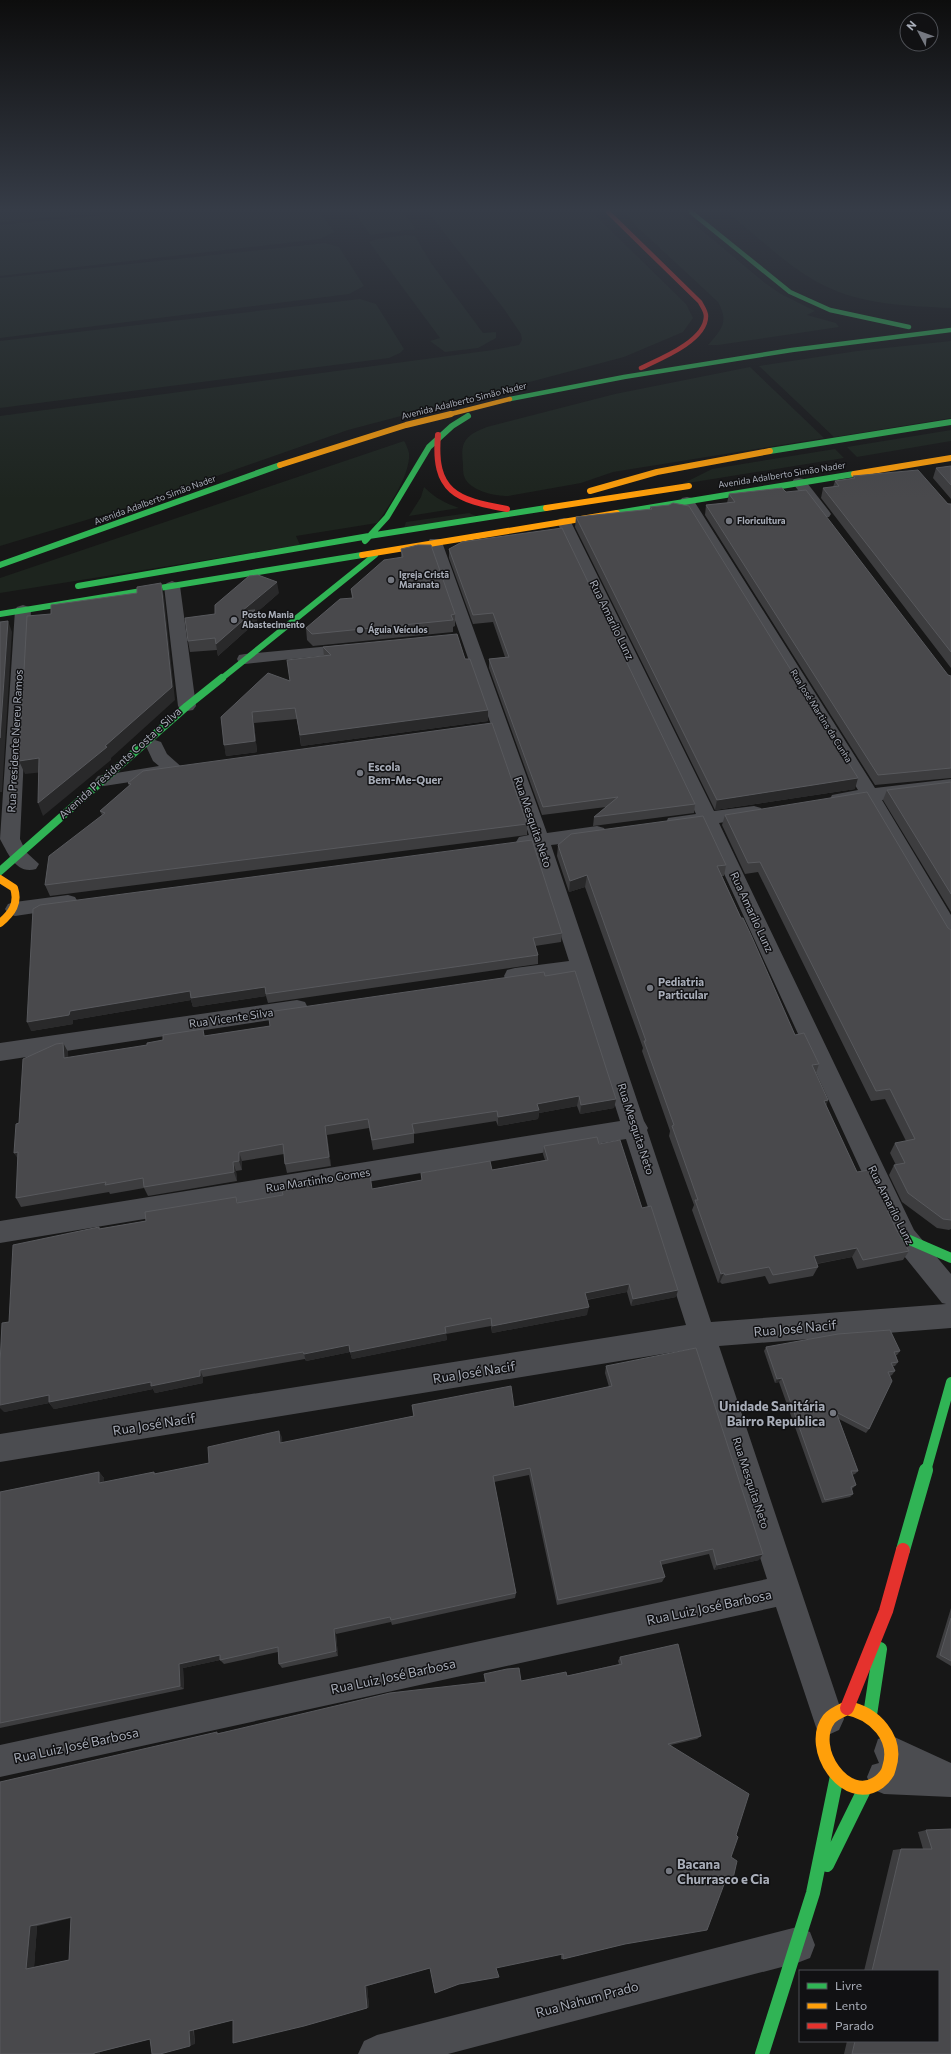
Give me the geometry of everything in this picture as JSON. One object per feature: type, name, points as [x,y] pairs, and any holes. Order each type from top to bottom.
[{"type":"street","points":[[609,379],[638,369],[683,346],[697,336],[704,326],[706,318],[702,308]]},
{"type":"street","points":[[825,308],[851,316],[936,331]]},
{"type":"street","name":"Avenida Adalberto Simão Nader","points":[[0,565],[360,438],[452,412],[609,379],[802,347],[951,330]]},
{"type":"street","points":[[339,570],[369,536],[381,525],[422,453],[438,435],[458,421],[496,402]]},
{"type":"street","points":[[552,508],[594,489],[656,472],[748,455],[951,422]]},
{"type":"street","points":[[438,435],[435,457],[439,476],[450,491],[482,506],[529,512]]},
{"type":"street","name":"Avenida Adalberto Simão Nader","points":[[0,614],[349,558],[435,542],[951,458]]},
{"type":"street","points":[[910,464],[921,476]]},
{"type":"street","points":[[799,482],[832,526]]},
{"type":"street","points":[[68,587],[369,536],[529,512],[697,484]]},
{"type":"street","name":"Rua José Martins da Cunha","points":[[687,501],[869,794],[951,933]]},
{"type":"street","name":"Rua Amarilo Lunz","points":[[564,522],[708,819],[905,1238],[951,1294]]},
{"type":"street","name":"Avenida Presidente Costa e Silva","points":[[0,872],[27,862],[111,782],[187,706],[376,553],[392,533]]},
{"type":"street","name":"Rua Mesquita Neto","points":[[435,542],[461,638],[493,727],[540,840],[581,967],[636,1128],[786,1590],[837,1714]]},
{"type":"street","name":"Avenida Presidente Costa e Silva","points":[[286,626],[328,581]]},
{"type":"street","points":[[172,586],[187,706]]},
{"type":"street","name":"Rua Presidente Nereu Ramos","points":[[23,610],[10,839],[27,862]]},
{"type":"street","points":[[245,659],[369,647]]},
{"type":"street","name":"Avenida Presidente Costa e Silva","points":[[111,782],[196,710],[245,659]]},
{"type":"street","points":[[111,782],[184,768],[159,757],[155,746]]},
{"type":"street","points":[[823,802],[869,794],[951,785]]},
{"type":"street","points":[[655,826],[770,810]]},
{"type":"street","points":[[509,844],[617,831]]},
{"type":"street","points":[[0,879],[12,881],[18,899],[15,909],[0,924]]},
{"type":"street","points":[[15,909],[86,900]]},
{"type":"street","points":[[494,979],[581,967]]},
{"type":"street","name":"Rua Vicente Silva","points":[[0,1052],[314,1006]]},
{"type":"street","name":"Rua Martinho Gomes","points":[[0,1232],[636,1128]]},
{"type":"street","points":[[905,1238],[951,1258]]},
{"type":"street","name":"Rua José Nacif","points":[[0,1448],[703,1335],[951,1316]]},
{"type":"street","points":[[870,1715],[886,1611],[951,1382]]},
{"type":"street","name":"Rua Luiz José Barbosa","points":[[0,1761],[786,1590]]},
{"type":"street","points":[[886,1611],[837,1714],[822,1741],[823,1753],[828,1765],[837,1776],[850,1785],[880,1772],[951,1781]]},
{"type":"street","points":[[813,1893],[880,1772],[887,1738],[880,1725],[870,1715],[859,1710],[837,1714]]},
{"type":"street","points":[[762,2054],[813,1893],[837,1776]]},
{"type":"street","name":"Rua Nahum Prado","points":[[377,2054],[797,1945]]},
{"type":"shaded area","points":[[0,308],[239,308],[0,338]]},
{"type":"shaded area","points":[[284,308],[378,308],[404,349],[400,353],[389,358],[0,408],[0,341]]},
{"type":"shaded area","points":[[418,308],[464,308],[483,333],[496,332],[496,338],[478,348],[445,352],[430,341],[440,338]]},
{"type":"shaded area","points":[[503,308],[688,308],[693,318],[683,332],[624,357],[348,430],[126,508],[0,546],[0,416],[493,350],[519,345],[522,340],[521,334]]},
{"type":"shaded area","points":[[721,308],[809,308],[815,311],[807,315],[836,323],[839,327],[718,345],[708,345],[720,330],[722,325],[723,315]]},
{"type":"shaded area","points":[[951,341],[951,418],[834,437],[759,366],[857,351]]},
{"type":"shaded area","points":[[750,367],[824,438],[613,472],[581,483],[508,496],[483,492],[471,485],[464,476],[462,456],[464,444],[469,436],[487,427],[615,394]]},
{"type":"shaded area","points":[[951,430],[951,441],[857,457],[847,447]]},
{"type":"shaded area","points":[[404,441],[409,453],[407,470],[393,499],[377,523],[296,536],[300,545],[0,593],[0,578]]},
{"type":"shaded area","points":[[835,449],[844,458],[682,484],[712,469]]},
{"type":"shaded area","points":[[424,487],[440,500],[459,508],[409,516],[421,497]]},
{"type":"shaded area","points":[[469,513],[478,517],[404,528],[406,522]]},
{"type":"building","points":[[951,466],[951,485],[936,468]]},
{"type":"building","points":[[918,470],[948,504],[951,504],[951,652],[823,488],[839,486],[835,481],[855,478],[853,476]]},
{"type":"building","points":[[782,488],[786,492],[806,490],[948,675],[951,676],[951,768],[878,775],[706,505],[735,502],[729,494]]},
{"type":"building","points":[[673,503],[689,506],[858,778],[717,800],[576,517],[652,509],[650,507],[669,505]]},
{"type":"building","points":[[562,528],[695,804],[594,817],[618,797],[543,807],[489,659],[509,657],[493,613],[473,615],[449,549],[462,542]]},
{"type":"building","points":[[418,545],[431,545],[455,614],[451,615],[453,620],[312,634],[306,628],[340,599],[353,598],[351,589],[384,560],[403,557],[401,549]]},
{"type":"building","points":[[258,575],[277,582],[242,611],[255,610],[216,644],[215,638],[188,641],[185,618],[215,614],[215,605],[249,576]]},
{"type":"building","points":[[161,583],[172,687],[105,746],[107,747],[38,803],[39,758],[19,761],[27,616],[51,614],[51,605],[137,593],[137,587]]},
{"type":"building","points":[[8,621],[0,738],[0,622]]},
{"type":"building","points":[[457,634],[465,659],[470,659],[488,710],[300,735],[295,708],[252,712],[255,741],[224,745],[221,717],[268,673],[290,681],[287,660],[331,655],[323,647]]},
{"type":"building","points":[[492,723],[527,824],[45,885],[49,856],[105,813],[100,811],[131,784],[128,783],[143,771]]},
{"type":"building","points":[[951,782],[951,894],[887,790]]},
{"type":"building","points":[[867,792],[948,928],[951,930],[951,1220],[943,1219],[908,1193],[894,1165],[905,1163],[895,1143],[915,1139],[890,1089],[876,1091],[760,862],[748,863],[725,815]]},
{"type":"building","points":[[703,816],[726,865],[717,866],[741,918],[743,918],[751,935],[795,1035],[804,1033],[819,1064],[812,1065],[828,1100],[824,1101],[857,1172],[869,1170],[896,1229],[909,1251],[863,1260],[857,1248],[814,1256],[818,1267],[773,1275],[769,1267],[725,1275],[724,1273],[721,1274],[695,1200],[698,1200],[672,1126],[674,1125],[644,1041],[646,1041],[587,875],[570,881],[558,845],[571,834]]},
{"type":"building","points":[[532,840],[562,933],[533,938],[538,955],[266,994],[265,987],[191,998],[190,991],[70,1011],[69,1015],[27,1022],[33,909],[40,905]]},
{"type":"building","points":[[575,971],[616,1099],[581,1105],[579,1096],[537,1104],[539,1110],[498,1117],[497,1111],[412,1124],[414,1133],[372,1140],[368,1119],[325,1126],[329,1157],[285,1164],[283,1144],[239,1152],[239,1161],[233,1162],[234,1172],[144,1187],[143,1178],[105,1185],[106,1182],[16,1198],[18,1152],[14,1153],[16,1124],[19,1123],[23,1059],[56,1044],[63,1043],[64,1058],[147,1045],[147,1043],[163,1040],[163,1035],[203,1029],[204,1036],[270,1026],[268,1012],[544,972],[545,976]]},
{"type":"building","points":[[597,1137],[599,1144],[620,1140],[642,1208],[651,1206],[678,1290],[633,1299],[629,1284],[585,1293],[589,1307],[492,1326],[491,1318],[445,1327],[446,1333],[350,1352],[349,1345],[304,1354],[303,1352],[200,1370],[200,1376],[151,1386],[151,1382],[49,1402],[49,1395],[0,1405],[2,1323],[9,1322],[13,1245],[99,1227],[99,1229],[146,1221],[145,1212],[236,1197],[237,1203],[283,1195],[282,1191],[288,1190],[288,1188],[332,1181],[370,1175],[372,1189],[422,1180],[421,1173],[490,1161],[492,1170],[548,1160],[544,1146]]},
{"type":"building","name":"Unidade Sanitária Bairro Republica","points":[[890,1330],[900,1351],[894,1352],[898,1362],[891,1363],[895,1371],[888,1372],[892,1381],[869,1429],[836,1412],[858,1471],[851,1471],[856,1485],[851,1487],[853,1494],[825,1500],[782,1378],[777,1379],[766,1347],[838,1334]]},
{"type":"building","points":[[696,1348],[763,1554],[717,1565],[713,1549],[660,1561],[665,1577],[558,1600],[530,1468],[493,1476],[516,1593],[391,1620],[390,1617],[334,1629],[336,1651],[279,1664],[278,1647],[220,1660],[220,1655],[179,1664],[180,1686],[0,1723],[0,1492],[99,1472],[99,1483],[209,1463],[208,1447],[279,1431],[280,1443],[414,1416],[412,1405],[511,1386],[514,1407],[612,1386],[606,1366]]},
{"type":"building","points":[[951,1618],[951,1661],[940,1655]]},
{"type":"building","points":[[678,1644],[701,1736],[668,1744],[749,1794],[736,1835],[738,1837],[731,1857],[737,1861],[732,1883],[726,1879],[707,1930],[625,1944],[563,1959],[563,1954],[496,1968],[499,1977],[459,1984],[435,1993],[430,1968],[365,1986],[367,2008],[304,2026],[233,2043],[233,2020],[189,2031],[190,2046],[160,2054],[152,2054],[150,2039],[94,2054],[0,2054],[0,1782],[217,1732],[217,1734],[390,1693],[486,1682],[484,1674],[507,1669],[519,1668],[521,1681],[566,1672],[567,1676],[622,1664],[620,1657]],"holes":[[[71,1917],[69,1960],[26,1969],[30,1926]]]},
{"type":"building","points":[[951,1829],[951,2054],[852,2054],[855,2042],[939,2042],[939,1970],[872,1970],[901,1849],[932,1849],[926,1830]]},
{"type":"traffic: fast","points":[[825,308],[909,327]]},
{"type":"traffic: fast","points":[[510,399],[624,377],[792,350],[951,330]]},
{"type":"traffic: fast","points":[[365,541],[387,517],[421,458],[429,447],[439,436],[468,416]]},
{"type":"traffic: fast","points":[[770,451],[951,422]]},
{"type":"traffic: fast","points":[[0,565],[280,465]]},
{"type":"traffic: fast","points":[[617,513],[854,474]]},
{"type":"traffic: fast","points":[[78,586],[369,536],[546,508]]},
{"type":"traffic: fast","points":[[0,614],[362,555]]},
{"type":"traffic: fast","points":[[0,871],[187,706],[375,555]]},
{"type":"traffic: fast","points":[[905,1238],[951,1258]]},
{"type":"traffic: fast","points":[[903,1550],[951,1382]]},
{"type":"traffic: fast","points":[[870,1715],[880,1649]]},
{"type":"traffic: fast","points":[[762,2054],[813,1893],[837,1776]]},
{"type":"traffic: fast","points":[[827,1865],[865,1788]]},
{"type":"traffic: slow","points":[[280,465],[406,425],[510,399]]},
{"type":"traffic: slow","points":[[590,491],[657,472],[770,451]]},
{"type":"traffic: slow","points":[[854,474],[951,458]]},
{"type":"traffic: slow","points":[[546,508],[689,486]]},
{"type":"traffic: slow","points":[[362,555],[617,513]]},
{"type":"traffic: slow","points":[[0,879],[14,888],[16,893],[16,903],[12,912],[0,923]]},
{"type":"traffic: slow","points":[[847,1708],[865,1713],[873,1718],[885,1732],[891,1750],[891,1760],[886,1775],[875,1785],[870,1787],[857,1787],[846,1783],[837,1775],[824,1754],[822,1742],[824,1730],[829,1719],[847,1708]]},
{"type":"traffic: jam","points":[[641,368],[681,348],[699,333],[704,325],[706,316],[704,308]]},
{"type":"traffic: jam","points":[[438,435],[436,454],[438,469],[443,481],[451,490],[461,497],[474,502],[507,509]]},
{"type":"traffic: jam","points":[[847,1708],[886,1611],[903,1550]]},
{"type":"place","name":"Floricultura","points":[[729,521]]},
{"type":"place","name":"Igreja Cristã Maranata","points":[[391,580]]},
{"type":"place","name":"Posto Mania Abastecimento","points":[[234,620]]},
{"type":"place","name":"Águia Veículos","points":[[360,630]]},
{"type":"place","name":"Escola Bem-Me-Quer","points":[[360,773]]},
{"type":"place","name":"Pediatria Particular","points":[[650,988]]},
{"type":"place","name":"Unidade Sanitária Bairro Republica","points":[[833,1413]]},
{"type":"place","name":"Bacana Churrasco e Cia","points":[[669,1871]]}]
